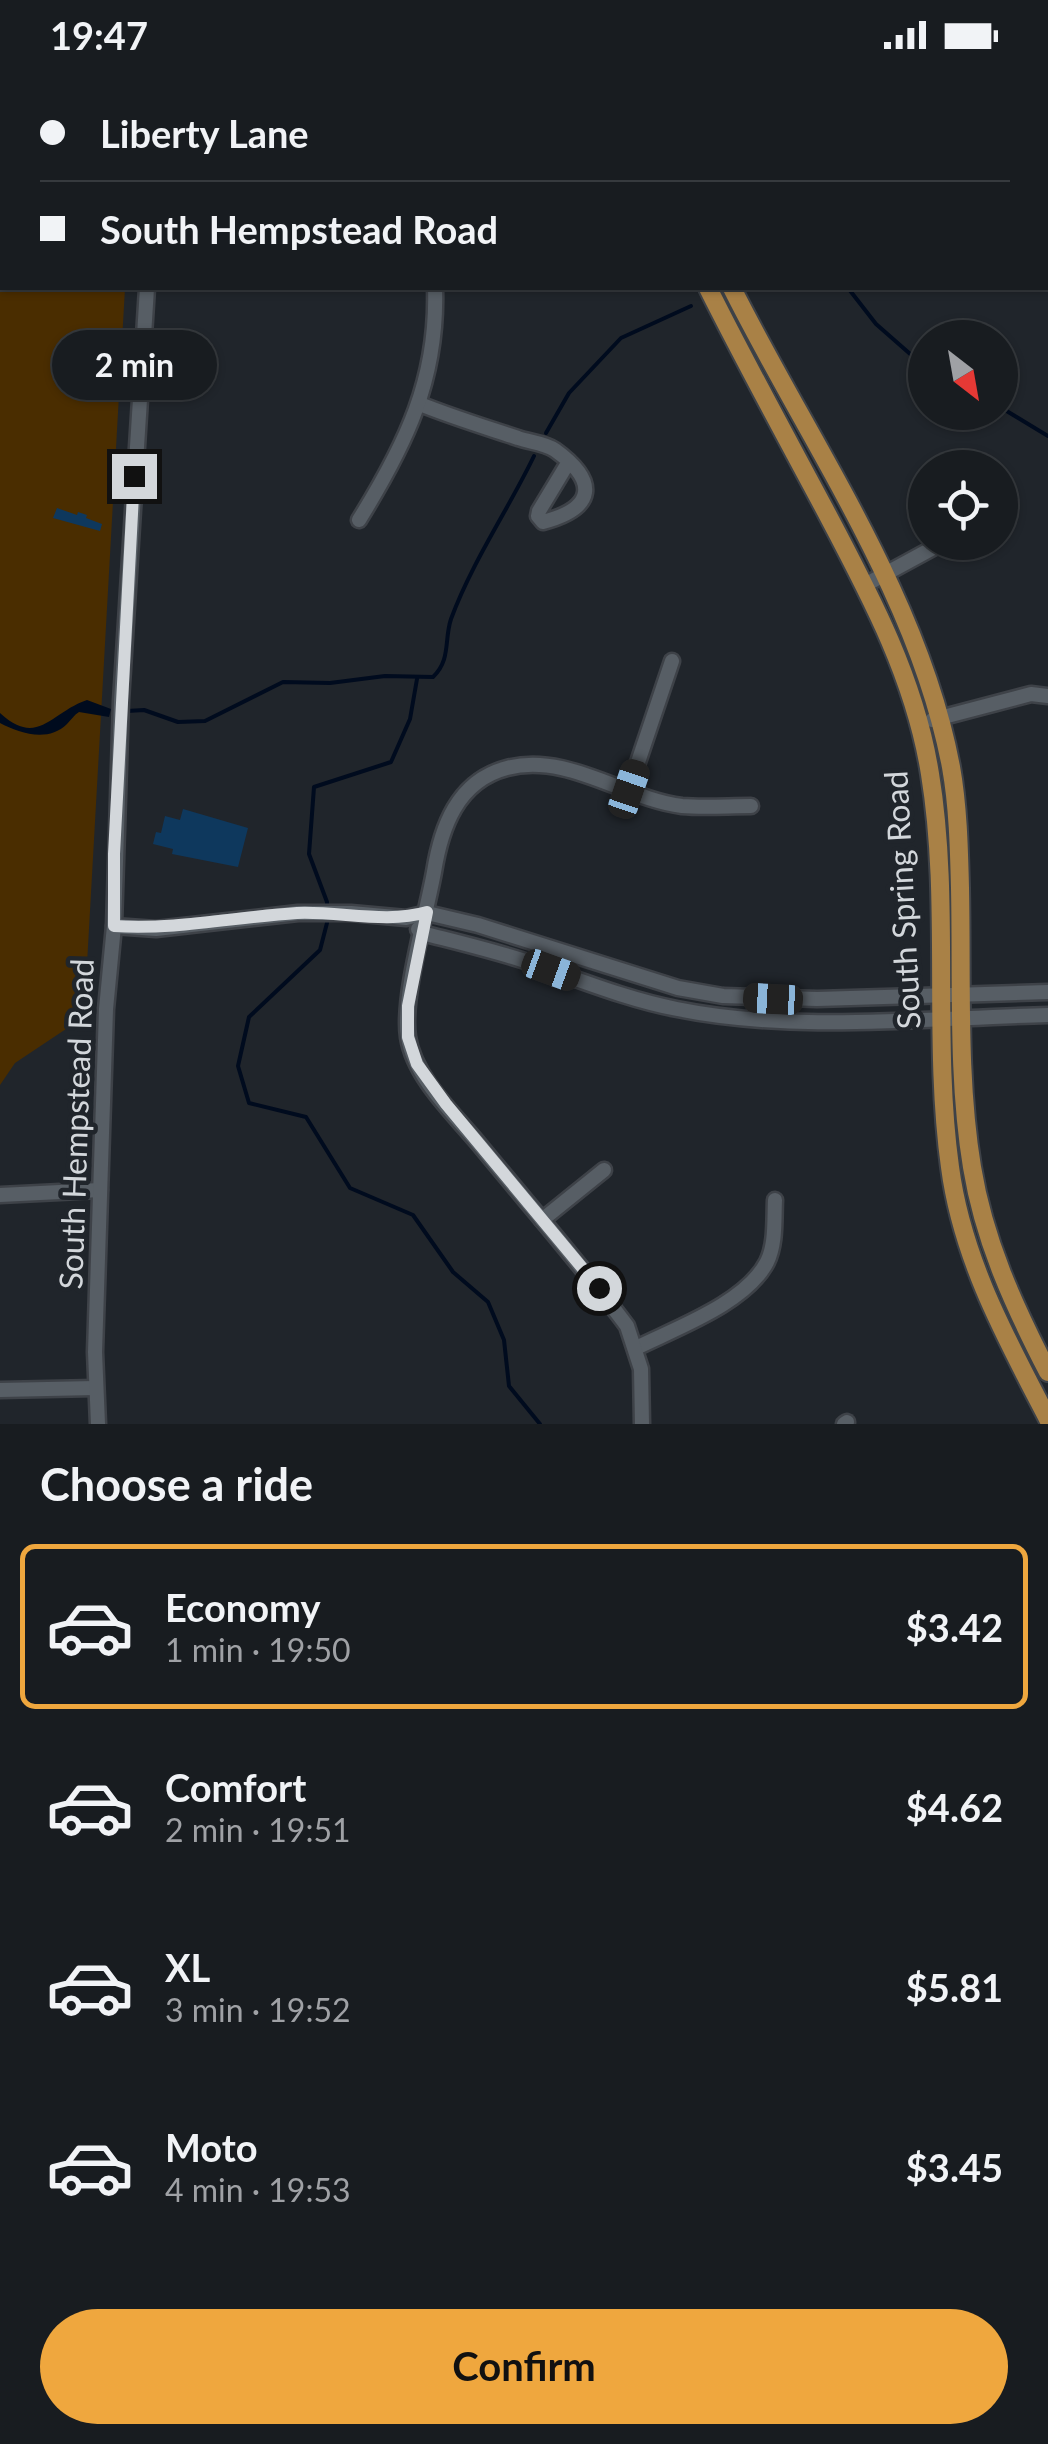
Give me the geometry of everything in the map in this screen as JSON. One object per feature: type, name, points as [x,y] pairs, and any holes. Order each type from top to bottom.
[{"type":"main road","name":"South Spring Road","points":[[709,290],[865,585],[897,653],[919,723],[930,775],[936,844],[948,1154],[964,1234],[989,1305],[1048,1420]]},
{"type":"main road","name":"South Spring Road","points":[[733,290],[884,575],[917,645],[940,718],[952,772],[958,843],[962,1018],[972,1166],[986,1228],[1009,1296],[1048,1372]]},
{"type":"street","name":"South Hempstead Road","points":[[98,1424],[95,1388],[106,1009],[114,926],[120,719],[147,290]]},
{"type":"street","points":[[359,520],[395,461],[420,404],[431,358],[435,290]]},
{"type":"street","points":[[420,404],[553,448],[568,463]]},
{"type":"street","points":[[865,585],[911,560]]},
{"type":"street","points":[[629,789],[672,662]]},
{"type":"street","points":[[919,723],[1031,694],[1048,696]]},
{"type":"street","points":[[642,1424],[641,1369],[627,1326],[417,1064],[408,1037],[408,1006],[440,836],[456,803],[484,778],[504,768],[554,766],[680,806],[750,806]]},
{"type":"street","points":[[114,926],[156,929],[246,918],[351,913],[406,918],[427,912],[678,988],[724,996],[773,999],[1048,992]]},
{"type":"street","points":[[406,918],[422,933],[473,945],[657,1004],[720,1017],[772,1022],[1048,1015]]},
{"type":"street","points":[[542,1220],[604,1170]]},
{"type":"street","points":[[0,1195],[100,1190]]},
{"type":"street","points":[[636,1348],[733,1298],[757,1277],[772,1250],[776,1200]]},
{"type":"street","points":[[0,1390],[95,1388]]},
{"type":"shaded area","points":[[0,290],[125,290],[86,982],[75,1023],[15,1063],[0,1085]]},
{"type":"water","points":[[87,700],[111,709],[109,717],[79,712],[59,730],[42,735],[0,723],[0,713],[13,723],[35,727]]},
{"type":"building","points":[[57,508],[87,515],[86,518],[102,524],[100,531],[53,518]]},
{"type":"building","points":[[183,809],[248,828],[238,867],[172,854],[173,849],[153,844],[156,832],[161,833],[165,816],[180,820]]},
{"type":"waterway","points":[[850,290],[876,324],[908,352]]},
{"type":"waterway","points":[[546,433],[569,393],[621,338],[691,306]]},
{"type":"waterway","points":[[1018,418],[1048,436]]},
{"type":"waterway","points":[[127,711],[144,710],[178,722],[205,721],[283,682],[433,677],[442,664],[451,619],[460,598],[534,456]]},
{"type":"waterway","points":[[417,679],[410,719],[391,762],[314,787],[309,854],[327,902],[327,923],[320,950],[249,1017],[238,1066],[249,1103],[306,1117],[350,1188],[413,1215],[453,1272],[488,1302],[504,1340],[509,1386],[540,1424]]},
{"type":"route","points":[[134,476],[114,854],[114,926],[156,929],[298,913],[406,918],[427,912],[408,1006],[408,1037],[417,1064],[599,1288]]}]
